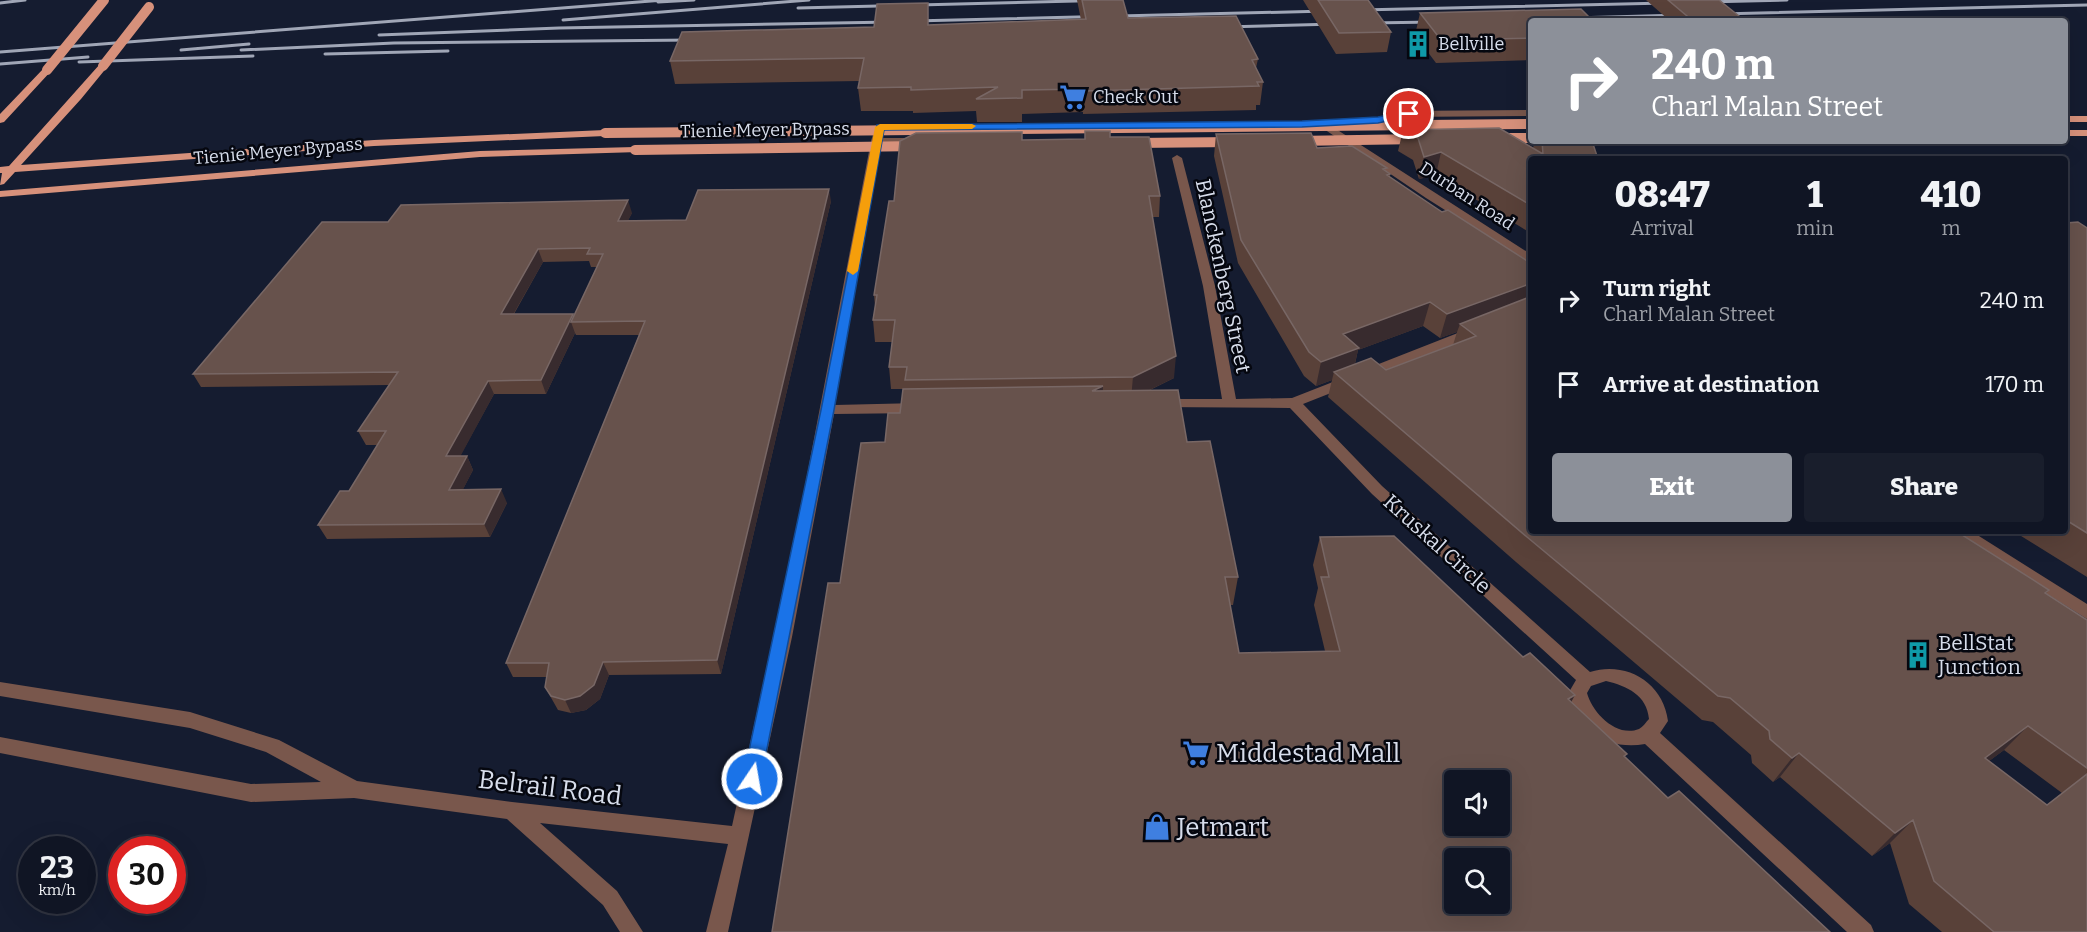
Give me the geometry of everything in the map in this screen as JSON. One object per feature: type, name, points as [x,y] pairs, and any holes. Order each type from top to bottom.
[{"type":"main road","points":[[0,120],[47,70],[104,0]]},
{"type":"main road","points":[[0,182],[104,66],[132,32],[153,0]]},
{"type":"main road","points":[[2068,119],[2087,119]]},
{"type":"main road","name":"Tienie Meyer Bypass","points":[[0,170],[374,143],[581,134],[1528,124]]},
{"type":"main road","points":[[2068,133],[2087,133]]},
{"type":"main road","points":[[1483,138],[1528,137]]},
{"type":"main road","points":[[1284,140],[1437,138]]},
{"type":"main road","points":[[1126,143],[1248,140]]},
{"type":"main road","name":"Tienie Meyer Bypass","points":[[0,194],[480,154],[935,146]]},
{"type":"street","points":[[717,932],[740,836],[828,410],[880,127],[1322,123],[1378,120],[1402,114],[1528,113]]},
{"type":"street","name":"Durban Road","points":[[1322,123],[1528,258]]},
{"type":"street","points":[[1284,140],[1437,138]]},
{"type":"street","points":[[876,141],[1248,140]]},
{"type":"street","name":"Blanckenberg Street","points":[[1177,158],[1209,286],[1230,403]]},
{"type":"street","points":[[1148,405],[1294,403],[1488,326]]},
{"type":"street","name":"Kruskal Circle","points":[[1294,403],[1377,490],[1587,679]]},
{"type":"street","points":[[828,410],[934,408]]},
{"type":"street","points":[[1964,534],[2087,612]]},
{"type":"street","points":[[1595,675],[1617,675],[1640,686],[1656,703],[1659,722],[1648,734],[1638,738],[1626,738],[1601,729],[1583,712],[1577,693],[1580,684],[1587,679],[1595,675]]},
{"type":"street","name":"Belrail Road","points":[[0,689],[190,720],[272,746],[354,789]]},
{"type":"street","points":[[1648,734],[1863,932]]},
{"type":"street","name":"Belrail Road","points":[[0,745],[251,793],[354,789],[512,811],[740,836]]},
{"type":"street","points":[[512,811],[610,898],[632,932]]},
{"type":"building","points":[[1082,0],[1123,0],[1128,18],[1236,16],[1258,59],[1252,60],[1263,82],[1257,82],[1259,86],[1084,91],[1084,89],[1022,90],[1022,98],[976,99],[998,87],[911,90],[911,87],[858,88],[864,58],[670,61],[682,32],[874,27],[877,4],[928,3],[928,25],[1086,19]]},
{"type":"building","points":[[1318,0],[1368,0],[1391,32],[1339,33]]},
{"type":"building","points":[[1668,0],[1719,0],[1742,18],[1689,18]]},
{"type":"building","points":[[1581,9],[1590,18],[1528,18],[1528,38],[1441,40],[1420,13]]},
{"type":"building","points":[[1499,128],[1543,154],[1542,144],[1593,144],[1597,156],[1528,156],[1528,204],[1441,152],[1424,157],[1418,138],[1403,130]]},
{"type":"building","points":[[1085,131],[1110,131],[1110,137],[1149,137],[1160,196],[1149,196],[1176,356],[1133,377],[905,380],[907,367],[889,367],[895,320],[873,320],[877,295],[874,295],[889,201],[894,201],[900,141],[916,133],[1022,132],[1022,140],[1085,139]]},
{"type":"building","points":[[1311,133],[1317,148],[1352,146],[1387,168],[1383,169],[1390,174],[1387,175],[1442,212],[1448,210],[1528,261],[1528,284],[1447,314],[1430,302],[1343,334],[1359,348],[1321,362],[1309,352],[1241,240],[1216,134]]},
{"type":"building","points":[[829,189],[717,660],[603,662],[594,685],[580,696],[565,700],[551,696],[545,687],[549,663],[506,663],[645,321],[571,322],[603,254],[587,254],[590,248],[538,249],[501,314],[573,314],[541,380],[488,381],[446,456],[467,456],[449,490],[501,489],[484,524],[318,525],[340,491],[349,491],[386,431],[358,431],[398,372],[193,374],[322,222],[388,222],[401,205],[628,200],[618,221],[686,220],[698,190]]},
{"type":"building","points":[[2078,222],[2087,228],[2087,533],[2068,521],[2068,223]]},
{"type":"building","points":[[1528,298],[1528,534],[1961,534],[2049,590],[2045,593],[2087,620],[2087,768],[2028,726],[1985,758],[2047,805],[2087,774],[2087,932],[1994,932],[1934,881],[1913,820],[1895,833],[1799,753],[1792,758],[1770,739],[1769,731],[1730,698],[1718,696],[1334,372],[1371,358],[1386,370],[1476,336],[1460,324]]},
{"type":"building","name":"Middestad Mall","points":[[1103,386],[1092,391],[1178,390],[1187,442],[1210,441],[1238,577],[1225,577],[1239,653],[1340,651],[1321,577],[1329,577],[1320,537],[1394,536],[1523,657],[1530,653],[1575,695],[1568,699],[1627,754],[1624,756],[1668,798],[1679,791],[1830,932],[772,932],[828,583],[840,583],[861,443],[885,442],[888,413],[900,413],[903,389]]},
{"type":"railway","points":[[0,3],[25,0]]},
{"type":"railway","points":[[0,52],[664,0]]},
{"type":"railway","points":[[658,2],[694,0]]},
{"type":"railway","points":[[563,20],[809,0]]},
{"type":"railway","points":[[798,8],[1116,0]]},
{"type":"railway","points":[[1705,2],[1787,0]]},
{"type":"railway","points":[[1360,10],[1666,3]]},
{"type":"railway","points":[[1720,14],[2087,5]]},
{"type":"railway","points":[[913,21],[1327,11]]},
{"type":"railway","points":[[1573,18],[1681,15]]},
{"type":"railway","points":[[379,35],[559,28],[892,22]]},
{"type":"railway","points":[[1369,23],[1435,22]]},
{"type":"railway","points":[[1225,27],[1336,24]]},
{"type":"railway","points":[[241,50],[394,43],[694,40]]},
{"type":"railway","points":[[181,50],[249,44]]},
{"type":"railway","points":[[325,54],[448,51]]},
{"type":"railway","points":[[79,62],[253,56]]},
{"type":"railway","points":[[0,64],[88,57]]},
{"type":"slow traffic","points":[[853,271],[880,127],[972,126]]},
{"type":"place","name":"Bellville","points":[[1418,44]]},
{"type":"place","name":"Check Out","points":[[1073,97]]},
{"type":"place","name":"BellStat Junction","points":[[1918,655]]},
{"type":"place","name":"Middestad Mall","points":[[1196,753]]},
{"type":"place","name":"Jetmart","points":[[1157,827]]},
{"type":"route","points":[[752,779],[828,410],[880,127],[1302,124],[1378,120],[1394,115],[1409,114]]}]
